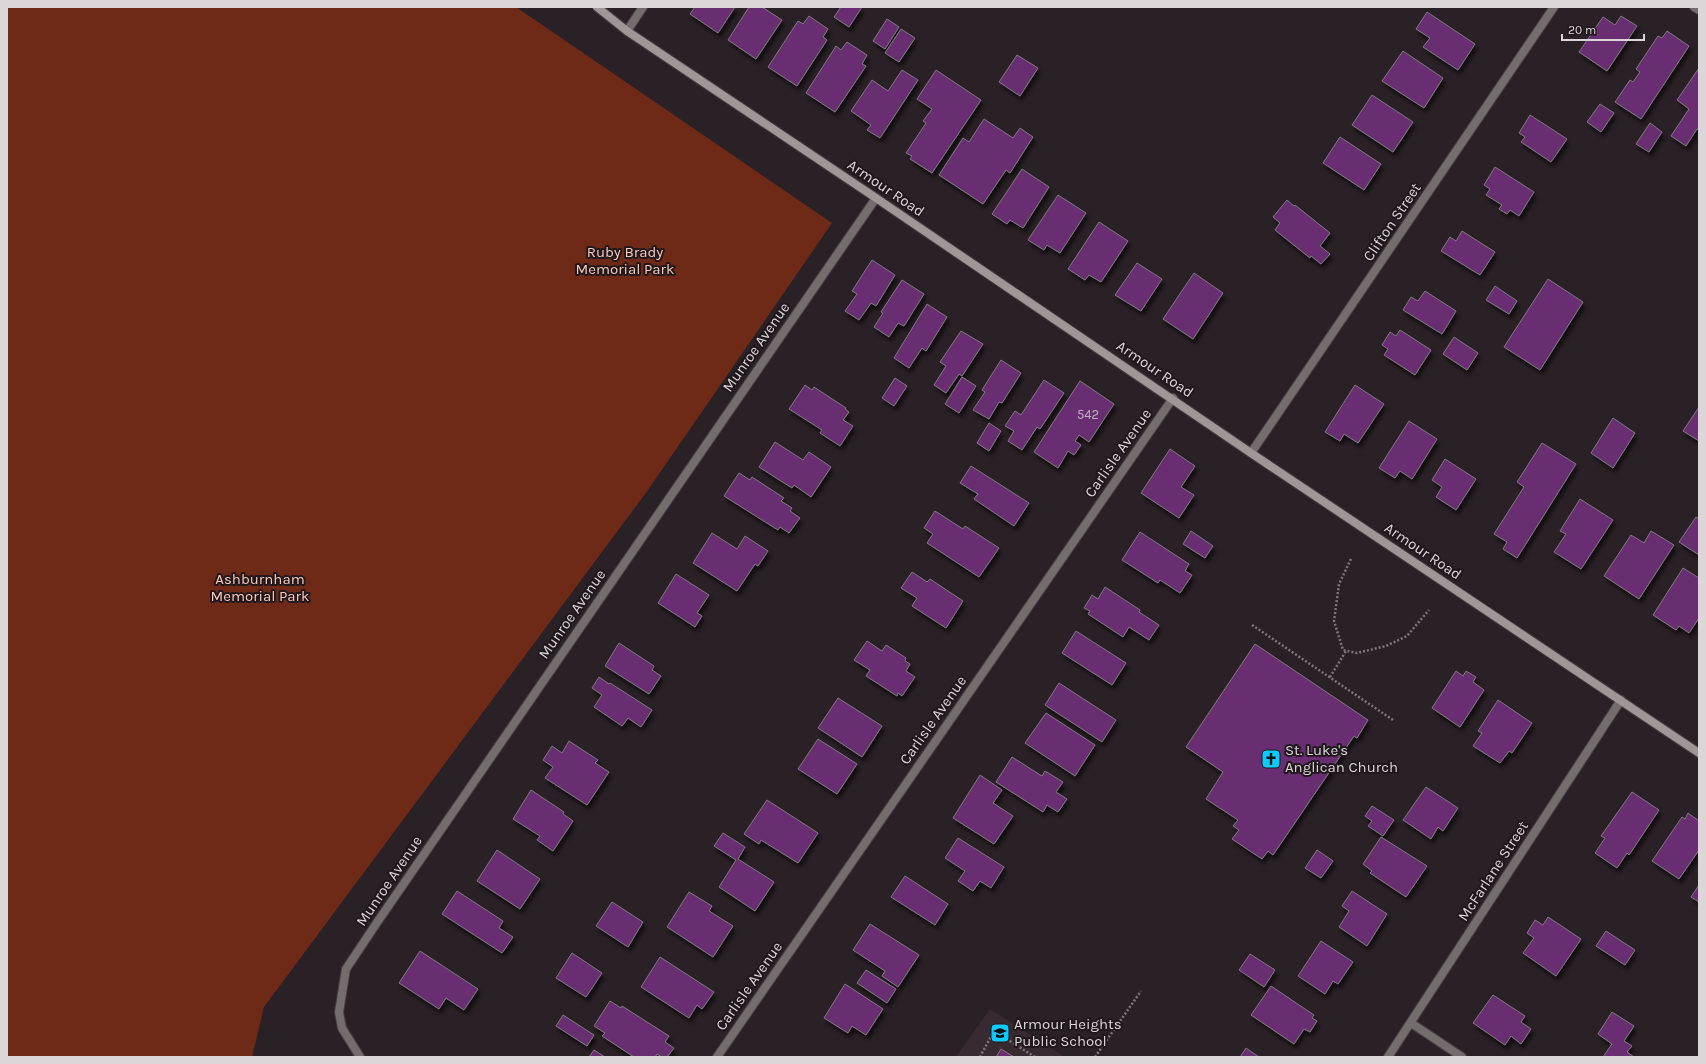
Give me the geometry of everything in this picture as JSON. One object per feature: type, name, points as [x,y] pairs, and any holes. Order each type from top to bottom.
[{"type":"main road","name":"Armour Road","points":[[596,7],[627,32],[876,198],[1173,398],[1251,453],[1699,753]]},
{"type":"street","points":[[627,32],[643,7]]},
{"type":"street","name":"Clifton Street","points":[[1251,453],[1554,7]]},
{"type":"street","points":[[1694,7],[1699,10]]},
{"type":"street","name":"Munroe Avenue","points":[[360,1057],[342,1028],[339,1012],[346,969],[385,910],[876,198]]},
{"type":"street","name":"Carlisle Avenue","points":[[717,1057],[1173,398]]},
{"type":"street","name":"McFarlane Street","points":[[1388,1057],[1621,700]]},
{"type":"street","points":[[1411,1023],[1462,1057]]},
{"type":"path","points":[[1351,559],[1339,584],[1334,621],[1343,650],[1357,653],[1386,646],[1407,636],[1429,610]]},
{"type":"path","points":[[1252,625],[1393,720]]},
{"type":"path","points":[[1330,677],[1346,651]]},
{"type":"path","points":[[1095,1057],[1141,990]]},
{"type":"path","points":[[980,1057],[994,1030],[1035,1057]]},
{"type":"shaded area","name":"Armour Heights Public School","points":[[990,1009],[1065,1057],[956,1057]]},
{"type":"green space","name":"Ashburnham Memorial Park","points":[[7,7],[516,7],[832,223],[648,490],[264,1007],[252,1057],[7,1057]]},
{"type":"building","points":[[695,7],[735,7],[718,33],[690,14]]},
{"type":"building","points":[[749,7],[762,7],[782,20],[756,59],[728,40]]},
{"type":"building","points":[[841,7],[862,7],[849,27],[834,17]]},
{"type":"building","points":[[1427,12],[1475,44],[1458,70],[1423,47],[1430,38],[1416,29]]},
{"type":"building","points":[[809,16],[828,29],[823,37],[827,40],[797,86],[768,67],[798,21],[803,24]]},
{"type":"building","points":[[1621,16],[1637,26],[1607,71],[1579,52],[1603,17],[1615,25]]},
{"type":"building","points":[[887,19],[899,27],[885,49],[873,41]]},
{"type":"building","points":[[901,29],[915,38],[899,62],[885,53]]},
{"type":"building","points":[[1667,31],[1689,46],[1641,119],[1615,102],[1630,80],[1633,82],[1640,72],[1636,69],[1658,36],[1662,38]]},
{"type":"building","points":[[847,42],[867,55],[862,64],[866,66],[835,112],[806,93],[836,46],[841,50]]},
{"type":"building","points":[[1403,51],[1443,78],[1424,108],[1382,81]]},
{"type":"building","points":[[1017,55],[1038,68],[1020,96],[999,82]]},
{"type":"building","points":[[1699,68],[1699,130],[1697,129],[1686,146],[1671,136],[1689,109],[1677,100]]},
{"type":"building","points":[[902,70],[918,80],[880,138],[867,130],[871,125],[851,111],[872,80],[888,91]]},
{"type":"building","points":[[936,70],[981,100],[932,173],[910,159],[912,156],[906,153],[926,123],[923,121],[932,109],[917,99]]},
{"type":"building","points":[[1372,95],[1413,122],[1393,152],[1352,125]]},
{"type":"building","points":[[1600,104],[1614,113],[1601,132],[1587,122]]},
{"type":"building","points":[[1530,115],[1567,139],[1551,162],[1521,142],[1525,137],[1519,133]]},
{"type":"building","points":[[984,119],[1013,138],[1020,128],[1033,137],[1010,173],[1006,170],[983,204],[939,175],[963,138],[969,142]]},
{"type":"building","points":[[1650,123],[1662,132],[1649,152],[1636,144]]},
{"type":"building","points":[[1340,137],[1381,164],[1364,190],[1323,163]]},
{"type":"building","points":[[1495,167],[1534,192],[1519,216],[1510,210],[1507,214],[1499,209],[1502,205],[1486,195],[1490,189],[1484,185]]},
{"type":"building","points":[[1022,169],[1049,187],[1023,228],[1010,220],[1007,224],[992,214]]},
{"type":"building","points":[[1058,195],[1086,213],[1060,253],[1047,245],[1044,250],[1028,240]]},
{"type":"building","points":[[1287,200],[1330,233],[1320,246],[1330,254],[1321,264],[1311,256],[1310,258],[1275,230],[1280,223],[1273,217]]},
{"type":"building","points":[[1099,222],[1128,241],[1101,282],[1089,275],[1085,280],[1068,269]]},
{"type":"building","points":[[1462,231],[1495,252],[1480,275],[1441,251],[1450,237],[1456,241]]},
{"type":"building","points":[[872,260],[895,275],[876,306],[871,303],[859,320],[845,311],[857,294],[852,291]]},
{"type":"building","points":[[1137,263],[1162,279],[1141,311],[1115,295]]},
{"type":"building","points":[[1194,273],[1223,293],[1193,339],[1163,319]]},
{"type":"building","points":[[1548,279],[1583,302],[1540,370],[1504,347]]},
{"type":"building","points":[[902,280],[924,294],[904,326],[898,323],[889,337],[874,327],[883,313],[881,312]]},
{"type":"building","points":[[1495,286],[1517,301],[1509,314],[1486,300]]},
{"type":"building","points":[[1425,291],[1456,311],[1442,334],[1403,310],[1411,297],[1418,301]]},
{"type":"building","points":[[927,304],[947,317],[926,351],[922,348],[909,368],[894,358]]},
{"type":"building","points":[[1400,330],[1431,350],[1415,375],[1384,355],[1388,349],[1382,345],[1390,332],[1396,336]]},
{"type":"building","points":[[961,331],[983,344],[962,376],[959,374],[946,393],[934,385],[946,366],[940,362]]},
{"type":"building","points":[[1454,337],[1478,353],[1467,370],[1443,354]]},
{"type":"building","points":[[1001,360],[1021,373],[1002,403],[999,402],[989,419],[973,410],[985,392],[982,390]]},
{"type":"building","points":[[962,377],[976,386],[959,413],[945,404]]},
{"type":"building","points":[[895,378],[907,386],[894,406],[882,398]]},
{"type":"building","points":[[1044,380],[1064,393],[1040,429],[1037,427],[1022,450],[1008,441],[1014,431],[1005,426],[1015,411],[1021,415]]},
{"type":"building","points":[[1080,381],[1114,404],[1089,442],[1079,435],[1075,441],[1081,445],[1074,455],[1068,451],[1058,468],[1034,452]]},
{"type":"building","points":[[805,385],[812,390],[814,387],[846,408],[845,409],[849,412],[843,420],[853,426],[840,446],[820,433],[822,430],[789,409]]},
{"type":"building","points":[[1355,385],[1384,404],[1358,443],[1344,434],[1340,441],[1325,432]]},
{"type":"building","points":[[1699,407],[1699,441],[1683,431]]},
{"type":"building","points":[[1613,418],[1635,433],[1613,468],[1591,453]]},
{"type":"building","points":[[1409,421],[1437,439],[1412,479],[1400,471],[1395,478],[1379,468]]},
{"type":"building","points":[[989,423],[1001,431],[989,451],[977,443]]},
{"type":"building","points":[[775,442],[803,460],[809,452],[831,467],[811,497],[794,485],[792,488],[759,467]]},
{"type":"building","points":[[1542,443],[1576,464],[1517,558],[1503,549],[1507,542],[1494,534],[1524,487],[1517,482]]},
{"type":"building","points":[[1170,449],[1195,466],[1181,487],[1194,495],[1179,518],[1141,493]]},
{"type":"building","points":[[1445,459],[1476,479],[1456,510],[1436,497],[1442,487],[1432,480]]},
{"type":"building","points":[[971,466],[1029,503],[1014,526],[974,499],[978,494],[960,483]]},
{"type":"building","points":[[739,473],[750,480],[752,477],[784,498],[781,501],[792,508],[790,511],[800,518],[789,533],[780,527],[778,530],[724,496]]},
{"type":"building","points":[[1580,499],[1613,520],[1581,569],[1554,552],[1566,534],[1560,531]]},
{"type":"building","points":[[935,511],[963,529],[965,526],[999,548],[979,577],[927,543],[933,534],[924,528]]},
{"type":"building","points":[[1696,517],[1699,519],[1699,555],[1679,542]]},
{"type":"building","points":[[1191,531],[1213,546],[1205,558],[1183,544]]},
{"type":"building","points":[[1651,531],[1674,545],[1639,599],[1604,576],[1631,535],[1644,543]]},
{"type":"building","points":[[1140,532],[1189,564],[1185,571],[1192,575],[1180,593],[1160,580],[1158,583],[1122,560]]},
{"type":"building","points":[[712,533],[737,549],[745,536],[768,551],[758,566],[755,564],[737,591],[693,563]]},
{"type":"building","points":[[1683,568],[1699,578],[1699,618],[1689,633],[1679,626],[1676,630],[1653,615]]},
{"type":"building","points":[[912,572],[927,582],[930,579],[963,601],[946,628],[912,606],[917,598],[901,588]]},
{"type":"building","points":[[676,574],[709,595],[697,613],[702,616],[695,627],[658,603]]},
{"type":"building","points":[[1105,587],[1140,610],[1139,612],[1159,625],[1149,640],[1129,627],[1123,637],[1088,614],[1090,611],[1084,608],[1092,595],[1098,599]]},
{"type":"building","points":[[1076,631],[1126,663],[1112,685],[1062,653]]},
{"type":"building","points":[[867,641],[882,651],[886,645],[906,658],[905,661],[910,664],[906,671],[915,677],[902,696],[898,693],[897,696],[866,676],[870,670],[854,660]]},
{"type":"building","points":[[619,643],[654,666],[652,670],[661,676],[649,694],[605,666]]},
{"type":"building","name":"St. Luke's Anglican Church","points":[[1255,644],[1368,720],[1357,738],[1354,736],[1273,855],[1268,851],[1262,859],[1232,839],[1239,830],[1233,826],[1238,820],[1206,799],[1223,772],[1186,747]]},
{"type":"building","points":[[1456,671],[1463,676],[1466,671],[1476,677],[1473,682],[1484,690],[1460,727],[1432,708]]},
{"type":"building","points":[[599,677],[652,710],[641,727],[628,718],[622,726],[594,707],[602,695],[592,688]]},
{"type":"building","points":[[1059,683],[1116,720],[1102,742],[1045,705]]},
{"type":"building","points":[[838,698],[882,726],[862,757],[818,728]]},
{"type":"building","points":[[1498,700],[1532,723],[1512,753],[1509,751],[1500,763],[1473,746],[1482,733],[1478,731]]},
{"type":"building","points":[[1046,713],[1095,745],[1075,776],[1025,743]]},
{"type":"building","points":[[818,739],[857,764],[837,794],[798,769]]},
{"type":"building","points":[[569,741],[598,760],[595,763],[609,772],[587,805],[545,778],[553,767],[543,760],[552,746],[562,753]]},
{"type":"building","points":[[1012,757],[1042,776],[1045,771],[1063,782],[1056,792],[1067,799],[1058,812],[1047,805],[1043,812],[996,782]]},
{"type":"building","points":[[980,775],[1002,790],[993,803],[1013,816],[994,844],[953,818]]},
{"type":"building","points":[[1426,787],[1458,808],[1443,831],[1438,827],[1431,839],[1403,820]]},
{"type":"building","points":[[531,790],[564,812],[563,814],[573,821],[553,851],[537,840],[540,836],[513,819]]},
{"type":"building","points":[[1632,792],[1659,810],[1629,855],[1627,853],[1617,868],[1595,853],[1605,838],[1601,836]]},
{"type":"building","points":[[767,800],[818,833],[798,863],[761,840],[759,844],[744,834]]},
{"type":"building","points":[[1372,806],[1394,820],[1383,836],[1368,826],[1372,821],[1365,816]]},
{"type":"building","points":[[1688,813],[1699,821],[1699,850],[1679,879],[1652,861],[1682,817],[1685,819]]},
{"type":"building","points":[[723,833],[745,847],[738,859],[774,882],[755,911],[719,887],[736,860],[714,846]]},
{"type":"building","points":[[1381,837],[1427,866],[1406,897],[1370,873],[1372,871],[1363,864]]},
{"type":"building","points":[[958,838],[1004,867],[991,888],[980,881],[973,891],[958,881],[965,871],[945,858]]},
{"type":"building","points":[[497,850],[540,879],[520,909],[477,881]]},
{"type":"building","points":[[1317,850],[1333,861],[1321,878],[1305,868]]},
{"type":"building","points":[[905,876],[948,904],[935,925],[891,897]]},
{"type":"building","points":[[1699,885],[1699,902],[1691,897]]},
{"type":"building","points":[[457,891],[503,921],[499,928],[513,937],[502,953],[442,914]]},
{"type":"building","points":[[1352,891],[1387,914],[1367,946],[1339,927],[1349,911],[1342,906]]},
{"type":"building","points":[[689,892],[712,906],[709,911],[733,926],[713,957],[667,927]]},
{"type":"building","points":[[612,902],[643,922],[628,947],[596,926]]},
{"type":"building","points":[[1548,917],[1581,939],[1556,976],[1523,953],[1534,938],[1527,933],[1535,920],[1543,925]]},
{"type":"building","points":[[870,924],[919,955],[898,987],[882,976],[885,971],[853,950]]},
{"type":"building","points":[[1606,931],[1635,950],[1625,965],[1596,946]]},
{"type":"building","points":[[1321,941],[1353,962],[1338,984],[1333,981],[1325,994],[1298,976]]},
{"type":"building","points":[[420,951],[478,989],[464,1010],[446,998],[439,1009],[399,983]]},
{"type":"building","points":[[572,953],[602,973],[586,997],[556,978]]},
{"type":"building","points":[[1250,954],[1275,970],[1264,987],[1239,970]]},
{"type":"building","points":[[660,957],[714,992],[702,1009],[697,1005],[689,1018],[641,987]]},
{"type":"building","points":[[866,970],[896,989],[887,1003],[857,983]]},
{"type":"building","points":[[845,984],[883,1009],[866,1035],[852,1026],[848,1033],[824,1018]]},
{"type":"building","points":[[1271,986],[1314,1015],[1312,1018],[1317,1021],[1310,1032],[1304,1029],[1294,1044],[1251,1015]]},
{"type":"building","points":[[1493,995],[1525,1016],[1521,1022],[1531,1029],[1521,1044],[1511,1036],[1505,1045],[1473,1023]]},
{"type":"building","points":[[610,1001],[621,1008],[622,1006],[669,1036],[665,1042],[674,1048],[667,1057],[662,1057],[657,1054],[655,1057],[634,1057],[602,1036],[605,1033],[594,1026]]},
{"type":"building","points":[[1612,1012],[1634,1026],[1624,1041],[1632,1046],[1627,1052],[1634,1057],[1603,1057],[1612,1044],[1598,1034]]},
{"type":"building","points":[[563,1015],[594,1035],[587,1046],[556,1026]]},
{"type":"building","points":[[1246,1048],[1259,1057],[1240,1057]]},
{"type":"building","points":[[1001,1049],[1014,1057],[996,1057]]},
{"type":"building","points":[[594,1050],[605,1057],[589,1057]]},
{"type":"place","name":"St. Luke's Anglican Church","points":[[1271,759]]},
{"type":"place","name":"Armour Heights Public School","points":[[1000,1033]]},
{"type":"park label","name":"Ruby Brady Memorial Park","points":[[625,260]]}]
